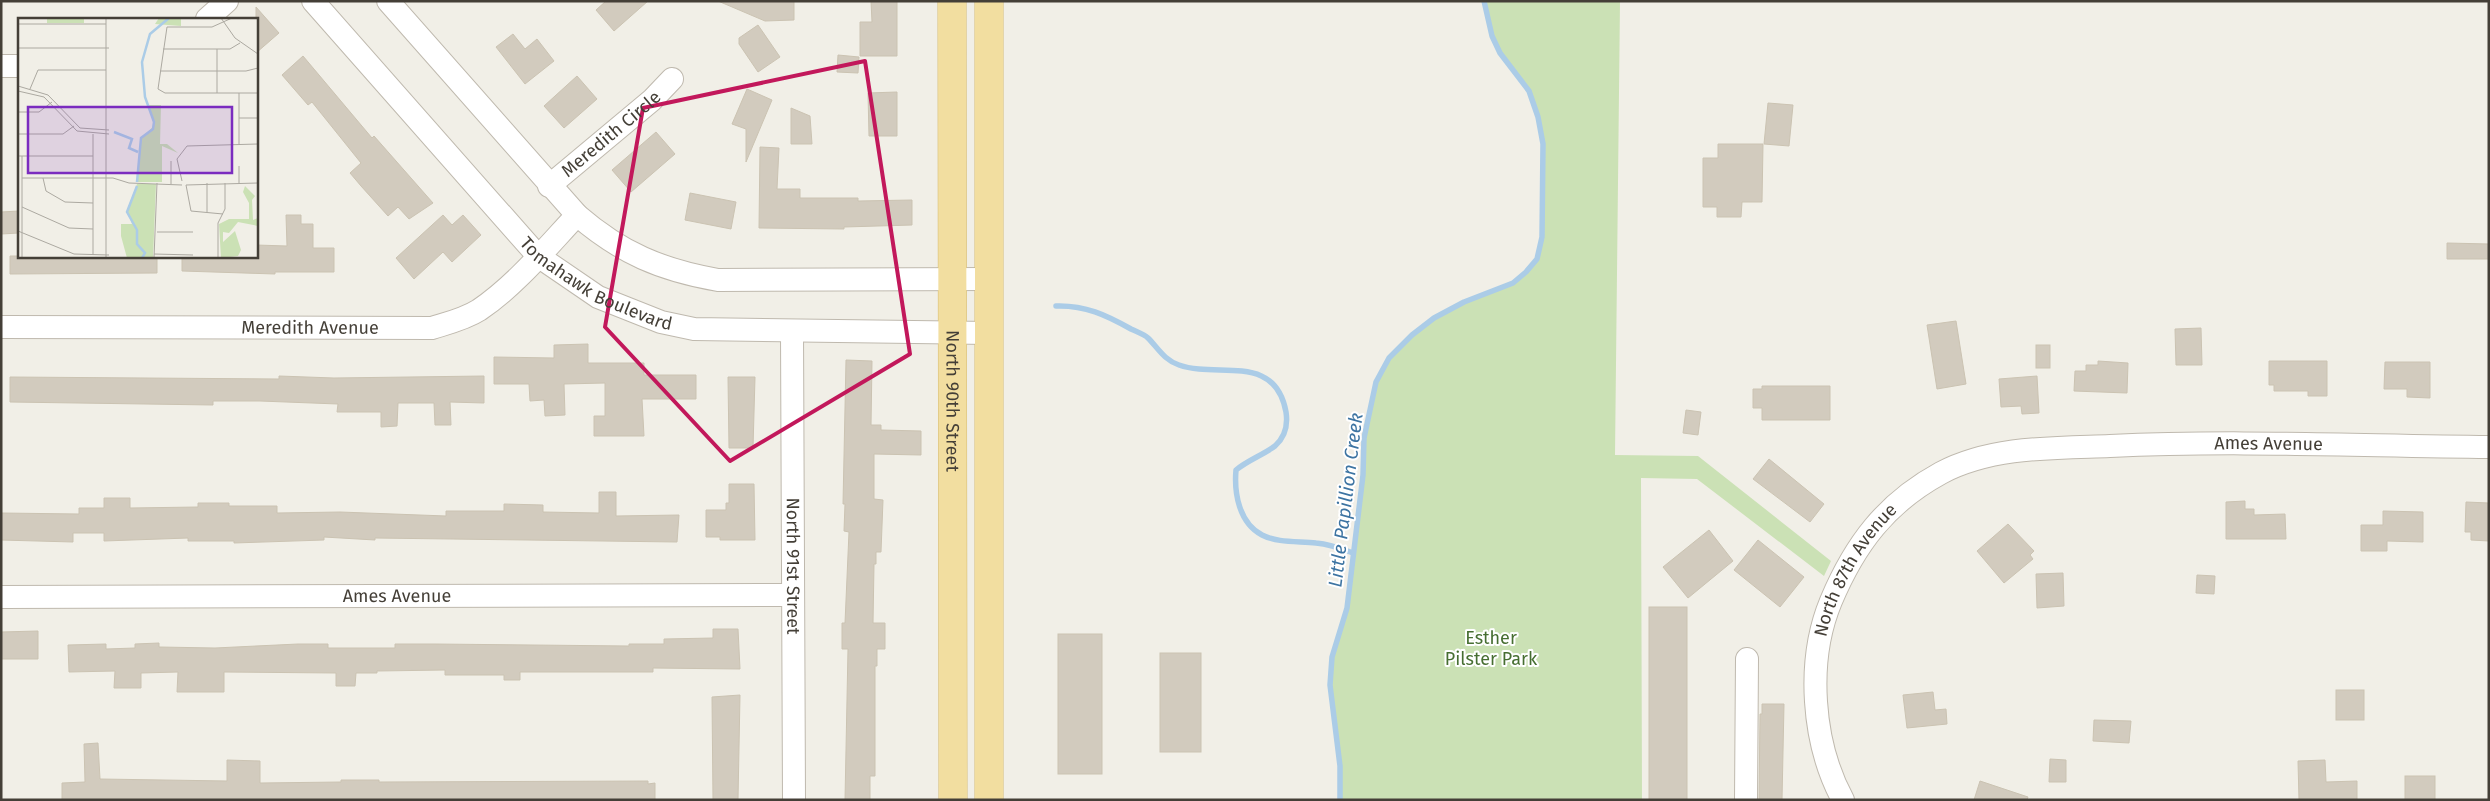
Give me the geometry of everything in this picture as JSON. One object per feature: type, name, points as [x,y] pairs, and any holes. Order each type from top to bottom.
[{"type":"main road","name":"North 90th Street","points":[[952,1],[953,800]]},
{"type":"main road","name":"North 90th Street","points":[[989,1],[989,800]]},
{"type":"street","points":[[208,18],[227,1]]},
{"type":"street","name":"Tomahawk Boulevard","points":[[314,1],[538,256],[598,297],[661,322],[694,329],[792,332],[989,333]]},
{"type":"street","points":[[388,1],[577,215],[598,233],[638,257],[658,266],[693,276],[718,280],[989,279]]},
{"type":"street","points":[[1,66],[18,66]]},
{"type":"street","name":"Meredith Circle","points":[[550,186],[652,100],[672,79]]},
{"type":"street","name":"Meredith Avenue","points":[[1,327],[432,328],[454,322],[478,310],[496,297],[577,215]]},
{"type":"street","name":"North 91st Street","points":[[792,332],[794,800]]},
{"type":"street","name":"Ames Avenue","points":[[2047,448],[2169,443],[2489,447]]},
{"type":"street","name":"North 87th Avenue","points":[[1843,800],[1828,769],[1820,740],[1816,662],[1820,633],[1842,574],[1872,527],[1882,516],[1943,472],[1978,459],[2047,448]]},
{"type":"street","name":"Ames Avenue","points":[[1,597],[792,595]]},
{"type":"street","points":[[1746,800],[1747,659]]},
{"type":"highlighted area","points":[[865,61],[910,354],[730,461],[605,327],[643,108]]},
{"type":"green space","name":"Esther Pilster Park","points":[[1484,1],[1620,1],[1615,455],[1698,456],[1831,561],[1824,576],[1697,479],[1641,478],[1642,800],[1340,800],[1340,766],[1330,685],[1332,657],[1347,608],[1363,475],[1364,438],[1376,382],[1389,358],[1412,335],[1434,318],[1464,302],[1513,283],[1526,272],[1537,259],[1542,237],[1543,144],[1538,117],[1529,91],[1500,53],[1492,36]]},
{"type":"building","points":[[606,1],[648,1],[614,31],[596,10]]},
{"type":"building","points":[[718,1],[794,1],[794,20],[765,21]]},
{"type":"building","points":[[871,1],[897,1],[897,56],[860,56],[860,22],[872,22]]},
{"type":"building","points":[[256,7],[279,33],[258,51],[258,18],[256,18]]},
{"type":"building","points":[[758,25],[780,57],[758,72],[739,44],[739,38]]},
{"type":"building","points":[[513,34],[525,49],[537,39],[554,61],[525,84],[496,47]]},
{"type":"building","points":[[838,55],[859,57],[858,73],[837,72]]},
{"type":"building","points":[[303,56],[372,138],[374,136],[433,203],[409,219],[398,207],[388,216],[361,186],[350,173],[361,163],[312,102],[308,105],[282,75]]},
{"type":"building","points":[[577,76],[597,99],[564,128],[544,106]]},
{"type":"building","points":[[747,89],[772,100],[746,162],[746,129],[732,124]]},
{"type":"building","points":[[897,92],[897,136],[869,136],[868,93]]},
{"type":"building","points":[[1768,103],[1793,105],[1789,146],[1764,144]]},
{"type":"building","points":[[791,108],[810,116],[812,144],[791,144]]},
{"type":"building","points":[[656,132],[675,154],[631,192],[612,170]]},
{"type":"building","points":[[1718,144],[1763,144],[1762,202],[1742,202],[1741,217],[1717,217],[1717,207],[1703,207],[1703,158],[1718,158]]},
{"type":"building","points":[[760,147],[779,148],[777,189],[800,189],[800,198],[858,198],[858,201],[912,200],[912,225],[844,227],[844,229],[759,228]]},
{"type":"building","points":[[690,193],[736,202],[731,229],[685,220]]},
{"type":"building","points":[[18,211],[18,233],[1,234],[1,212]]},
{"type":"building","points":[[286,215],[301,215],[301,224],[313,224],[313,248],[334,248],[334,272],[275,272],[275,274],[182,271],[182,258],[258,258],[258,245],[287,246]]},
{"type":"building","points":[[443,215],[452,225],[463,215],[481,235],[452,262],[443,252],[414,279],[396,258]]},
{"type":"building","points":[[2447,243],[2489,244],[2489,259],[2447,259]]},
{"type":"building","points":[[10,256],[18,256],[18,258],[157,258],[157,273],[10,274]]},
{"type":"building","points":[[1956,321],[1966,384],[1937,389],[1927,325]]},
{"type":"building","points":[[2201,328],[2202,365],[2176,365],[2175,329]]},
{"type":"building","points":[[588,344],[588,363],[644,363],[644,375],[696,375],[696,399],[642,399],[644,436],[594,436],[594,416],[605,416],[605,383],[564,384],[565,415],[545,416],[544,400],[530,401],[529,384],[494,384],[494,357],[554,358],[554,345]]},
{"type":"building","points":[[2036,345],[2050,345],[2050,368],[2036,368]]},
{"type":"building","points":[[846,360],[872,361],[871,425],[881,425],[881,430],[921,431],[921,455],[874,454],[874,499],[883,500],[881,552],[876,552],[876,564],[874,564],[873,623],[885,623],[885,649],[877,649],[877,666],[875,666],[875,776],[870,776],[870,800],[845,800],[848,649],[842,649],[842,623],[845,623],[849,532],[844,531],[845,504],[843,504]]},
{"type":"building","points":[[2098,361],[2128,363],[2127,393],[2074,391],[2075,371],[2086,371],[2086,365],[2098,365]]},
{"type":"building","points":[[2269,361],[2327,361],[2327,396],[2308,396],[2308,391],[2274,391],[2274,385],[2269,385]]},
{"type":"building","points":[[2385,362],[2430,362],[2430,398],[2407,397],[2407,389],[2384,389]]},
{"type":"building","points":[[279,376],[334,378],[484,376],[484,403],[450,402],[451,425],[435,425],[434,403],[398,403],[397,426],[381,427],[381,412],[337,412],[338,404],[260,401],[213,401],[213,405],[10,402],[10,377],[279,379]]},
{"type":"building","points":[[2037,376],[2039,413],[2022,414],[2021,406],[2001,407],[1999,379]]},
{"type":"building","points":[[728,377],[755,377],[753,448],[729,448]]},
{"type":"building","points":[[1762,386],[1830,386],[1830,420],[1762,420],[1762,408],[1753,408],[1753,389],[1762,389]]},
{"type":"building","points":[[1686,410],[1701,412],[1698,435],[1683,433]]},
{"type":"building","points":[[1769,459],[1824,504],[1810,522],[1753,479]]},
{"type":"building","points":[[729,484],[754,484],[755,540],[720,540],[720,537],[706,537],[706,510],[726,510],[726,503],[729,503]]},
{"type":"building","points":[[599,492],[616,492],[616,516],[679,515],[677,542],[375,538],[375,540],[324,537],[324,540],[234,543],[234,541],[188,541],[188,538],[104,541],[104,533],[73,533],[73,542],[1,540],[1,513],[79,514],[79,508],[104,508],[104,498],[130,498],[130,508],[198,507],[198,503],[229,503],[229,506],[277,506],[277,513],[340,512],[446,516],[446,511],[504,511],[504,504],[543,505],[543,512],[599,513]]},
{"type":"building","points":[[2245,501],[2245,509],[2254,509],[2254,515],[2285,514],[2286,539],[2226,539],[2226,502]]},
{"type":"building","points":[[2466,502],[2489,503],[2489,541],[2471,540],[2471,532],[2465,532]]},
{"type":"building","points":[[2383,511],[2423,512],[2423,542],[2387,541],[2387,551],[2361,551],[2361,525],[2383,525]]},
{"type":"building","points":[[2008,524],[2034,551],[2030,555],[2033,559],[2004,583],[1977,551]]},
{"type":"building","points":[[1709,530],[1733,561],[1688,598],[1663,567]]},
{"type":"building","points":[[1758,540],[1804,577],[1780,607],[1734,570]]},
{"type":"building","points":[[2063,573],[2064,606],[2037,608],[2036,574]]},
{"type":"building","points":[[2197,575],[2215,576],[2214,594],[2196,593]]},
{"type":"building","points":[[1649,607],[1687,607],[1687,800],[1649,800]]},
{"type":"building","points":[[713,629],[738,629],[740,669],[653,668],[653,672],[520,672],[520,680],[504,680],[504,675],[445,675],[445,670],[377,671],[377,673],[356,673],[355,686],[336,686],[336,673],[224,672],[224,692],[177,692],[178,672],[141,673],[141,688],[114,688],[115,671],[69,672],[68,645],[106,644],[106,649],[135,648],[135,644],[159,643],[159,647],[215,648],[298,644],[328,644],[328,648],[395,648],[395,644],[629,646],[629,644],[664,644],[664,639],[713,638]]},
{"type":"building","points":[[38,631],[38,659],[1,659],[1,632]]},
{"type":"building","points":[[1058,634],[1102,634],[1102,774],[1058,774]]},
{"type":"building","points":[[1160,653],[1201,653],[1201,752],[1160,752]]},
{"type":"building","points":[[2336,690],[2364,690],[2364,720],[2336,720]]},
{"type":"building","points":[[1933,692],[1935,710],[1946,709],[1947,724],[1907,728],[1903,695]]},
{"type":"building","points":[[740,695],[738,800],[713,800],[712,697]]},
{"type":"building","points":[[1762,704],[1784,704],[1782,800],[1759,800],[1760,714],[1762,714]]},
{"type":"building","points":[[2094,720],[2131,721],[2129,743],[2093,741]]},
{"type":"building","points":[[98,743],[100,779],[227,781],[227,760],[260,761],[260,783],[341,782],[341,780],[379,780],[379,782],[648,781],[648,784],[655,783],[655,800],[62,800],[62,783],[85,782],[84,744]]},
{"type":"building","points":[[2050,759],[2066,760],[2066,782],[2049,782]]},
{"type":"building","points":[[2325,760],[2326,782],[2357,781],[2357,800],[2299,800],[2298,761]]},
{"type":"building","points":[[2405,776],[2435,776],[2435,800],[2405,800]]},
{"type":"building","points":[[1980,781],[2028,797],[2027,800],[1974,800]]},
{"type":"waterway","name":"Little Papillion Creek","points":[[1340,800],[1340,766],[1330,685],[1332,657],[1347,608],[1363,475],[1364,438],[1376,382],[1389,358],[1412,335],[1434,318],[1464,302],[1513,283],[1526,272],[1537,259],[1542,237],[1543,144],[1538,117],[1529,91],[1500,53],[1492,36],[1484,1]]},
{"type":"waterway","points":[[1056,306],[1086,309],[1113,319],[1146,337],[1165,357],[1179,365],[1194,369],[1243,371],[1258,374],[1270,381],[1280,393],[1287,422],[1283,435],[1275,446],[1236,470],[1237,498],[1243,515],[1254,530],[1268,538],[1281,541],[1325,544],[1353,553]]}]
